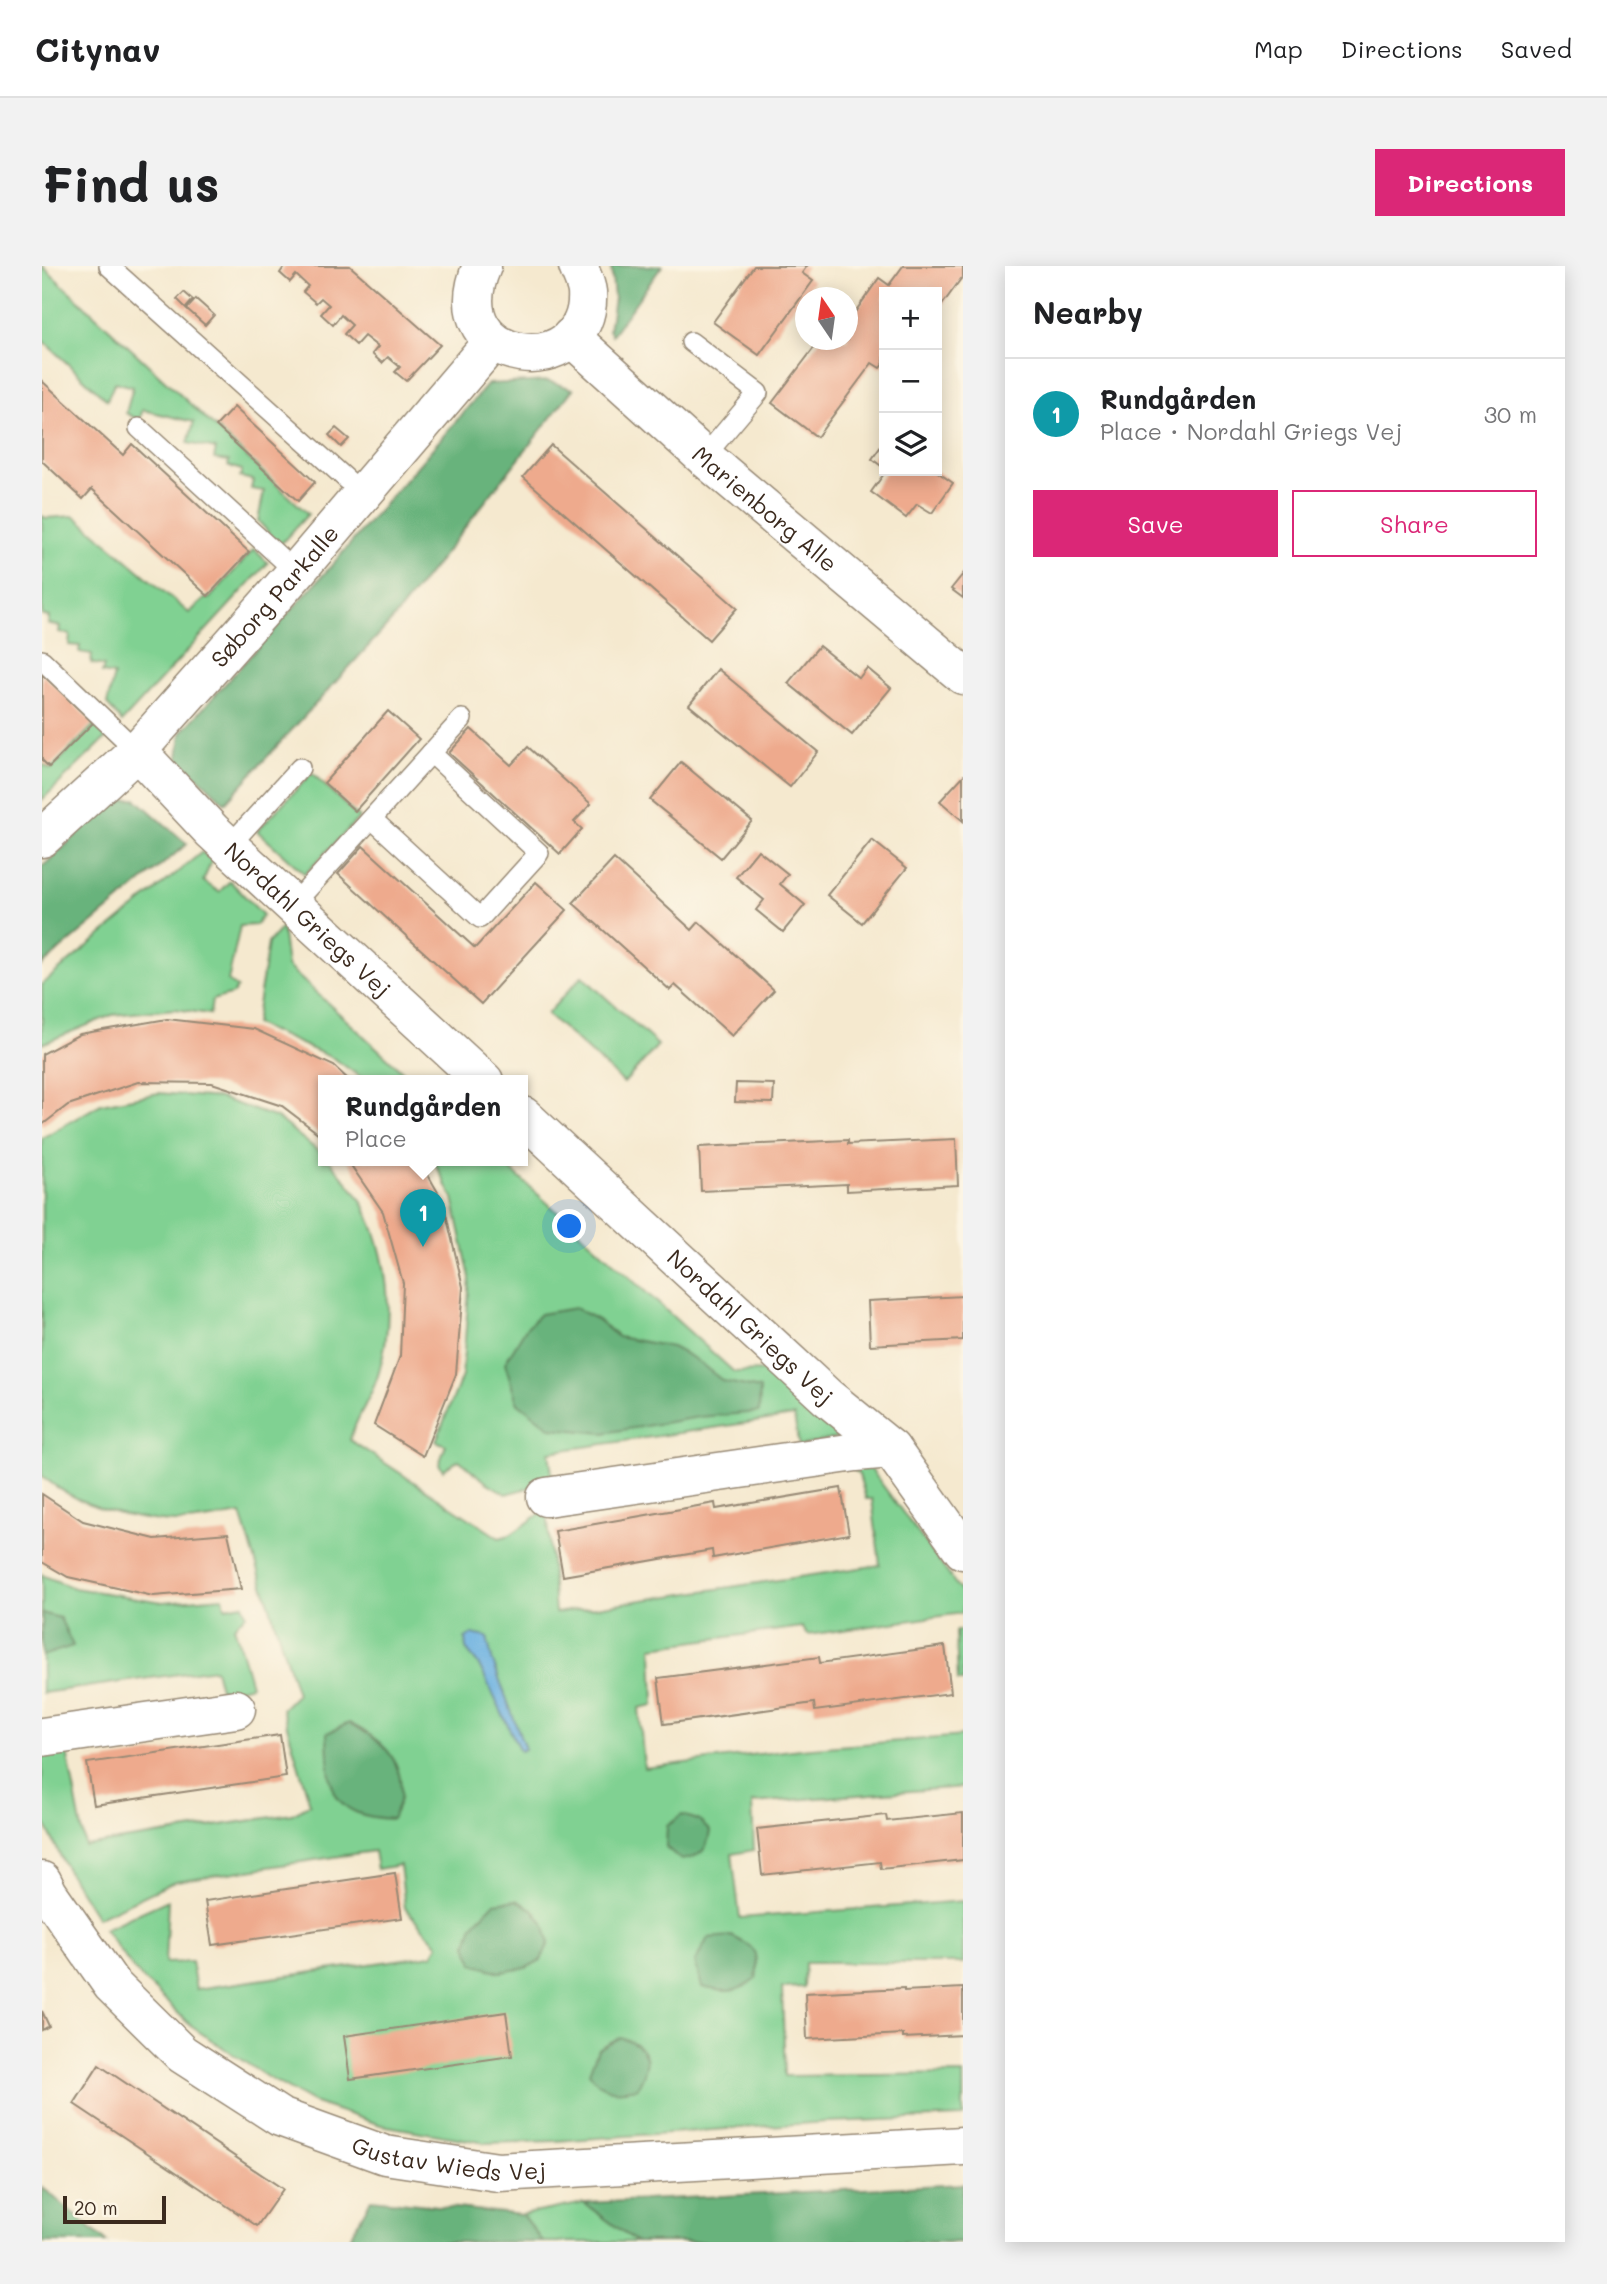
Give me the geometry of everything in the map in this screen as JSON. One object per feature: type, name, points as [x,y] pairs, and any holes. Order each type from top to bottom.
[{"type":"street","points":[[482,266],[474,284],[473,305],[480,325],[493,341],[512,351],[533,354],[553,349],[571,337],[584,316],[587,290],[578,266]]},
{"type":"street","name":"Marienborg Alle","points":[[571,337],[704,457],[963,675]]},
{"type":"street","name":"Søborg Parkalle","points":[[42,838],[136,751],[296,572],[493,341]]},
{"type":"street","name":"Nordahl Griegs Vej","points":[[136,751],[229,846],[477,1075]]},
{"type":"street","name":"Nordahl Griegs Vej","points":[[528,1121],[827,1396],[891,1449],[963,1550]]},
{"type":"street","points":[[546,1497],[891,1449]]},
{"type":"street","points":[[42,1737],[236,1709]]},
{"type":"street","name":"Gustav Wieds Vej","points":[[42,1881],[112,1985],[181,2054],[280,2117],[385,2155],[498,2172],[963,2146]]},
{"type":"lane","points":[[109,266],[363,494]]},
{"type":"lane","points":[[691,342],[758,393],[704,457]]},
{"type":"lane","points":[[139,428],[296,572]]},
{"type":"lane","points":[[42,660],[136,751]]},
{"type":"lane","points":[[293,905],[462,719]]},
{"type":"lane","points":[[372,819],[480,918],[539,853],[431,753]]},
{"type":"lane","points":[[229,846],[300,768]]},
{"type":"green space","points":[[42,266],[308,514],[280,545],[258,521],[264,491],[251,489],[253,480],[240,477],[242,470],[228,466],[229,461],[214,459],[216,449],[188,443],[194,422],[143,410],[139,420],[126,413],[133,387],[115,382],[107,400],[42,340]]},
{"type":"green space","points":[[611,266],[662,266],[612,335],[609,330],[614,298]]},
{"type":"green space","points":[[548,381],[573,389],[395,617],[225,803],[178,758],[181,733],[332,565],[488,384]]},
{"type":"green space","points":[[42,516],[75,516],[189,613],[206,598],[209,599],[254,549],[268,563],[122,722],[107,704],[114,675],[102,673],[104,666],[91,663],[92,654],[79,652],[80,646],[69,645],[70,635],[59,632],[60,626],[48,624],[49,617],[42,615]]},
{"type":"green space","points":[[94,725],[107,737],[42,800],[42,764],[51,769]]},
{"type":"green space","points":[[312,773],[359,818],[305,874],[257,831]]},
{"type":"green space","points":[[136,799],[187,844],[42,965],[42,867],[109,805]]},
{"type":"green space","points":[[202,852],[212,861],[203,881],[219,892],[230,881],[263,915],[256,925],[240,926],[228,981],[237,988],[233,994],[212,1000],[210,1014],[175,1009],[112,1015],[42,1044],[42,984]]},
{"type":"green space","points":[[282,927],[287,966],[406,1075],[358,1075],[335,1059],[255,1024],[268,943]]},
{"type":"green space","points":[[582,976],[658,1045],[624,1083],[547,1014]]},
{"type":"green space","points":[[159,1093],[220,1098],[277,1118],[318,1151],[318,1166],[334,1166],[352,1187],[372,1224],[379,1244],[387,1286],[387,1329],[379,1372],[350,1440],[499,1538],[510,1535],[547,1509],[555,1613],[880,1565],[872,1499],[866,1499],[859,1475],[850,1465],[867,1464],[963,1594],[963,1613],[808,1635],[802,1627],[652,1647],[654,1705],[639,1708],[644,1768],[800,1749],[963,1736],[963,1787],[752,1803],[754,1850],[732,1854],[740,1918],[963,1901],[963,1963],[805,1963],[804,1987],[782,1988],[785,2076],[963,2074],[963,2117],[827,2122],[555,2141],[486,2143],[381,2125],[312,2102],[267,2077],[192,2027],[134,1970],[104,1929],[168,1900],[165,1963],[191,1962],[196,1989],[432,1955],[438,1945],[405,1908],[400,1865],[377,1869],[374,1851],[176,1881],[97,1918],[67,1870],[42,1817],[42,1751],[66,1747],[85,1846],[292,1814],[310,1804],[282,1709],[297,1694],[241,1514],[183,1522],[139,1518],[104,1510],[71,1496],[42,1476],[42,1138],[101,1104]]},
{"type":"green space","points":[[437,1166],[507,1166],[734,1372],[769,1371],[841,1437],[799,1446],[794,1416],[549,1452],[553,1481],[506,1494],[459,1460],[443,1470],[439,1464],[446,1445],[436,1441],[462,1376],[470,1278],[453,1198]]},
{"type":"green space","points":[[575,1308],[598,1320],[618,1337],[672,1347],[695,1359],[723,1381],[760,1389],[759,1412],[699,1417],[604,1433],[551,1428],[517,1402],[505,1363],[526,1328],[540,1314]]},
{"type":"green space","points":[[42,1575],[74,1588],[163,1602],[223,1597],[225,1607],[243,1604],[246,1614],[234,1626],[251,1685],[221,1693],[215,1669],[42,1693]]},
{"type":"green space","points":[[42,1613],[60,1618],[73,1646],[42,1656]]},
{"type":"green space","points":[[963,1630],[963,1681],[958,1681],[956,1631]]},
{"type":"green space","points":[[349,1723],[379,1742],[398,1769],[401,1796],[392,1819],[355,1812],[344,1805],[336,1795],[329,1769],[327,1733]]},
{"type":"green space","points":[[682,1815],[698,1820],[710,1831],[702,1852],[681,1860],[666,1847],[667,1826]]},
{"type":"green space","points":[[516,1900],[533,1909],[545,1926],[549,1943],[541,1960],[526,1968],[500,1972],[473,1964],[467,1944],[473,1925],[494,1903]]},
{"type":"green space","points":[[731,1936],[746,1943],[754,1951],[757,1962],[756,1979],[730,1991],[702,1987],[695,1962],[708,1938]]},
{"type":"green space","points":[[620,2037],[638,2045],[646,2056],[647,2063],[637,2088],[610,2090],[599,2084],[589,2073],[598,2049]]},
{"type":"green space","points":[[963,2184],[963,2242],[637,2242],[584,2203]]},
{"type":"green space","points":[[42,2187],[107,2242],[42,2242]]},
{"type":"green space","points":[[371,2199],[522,2215],[543,2242],[347,2242]]},
{"type":"green space","points":[[584,2203],[637,2242],[543,2242],[522,2215]]},
{"type":"water","points":[[472,1634],[487,1637],[492,1659],[525,1749],[520,1751],[479,1665],[466,1649],[465,1639]]},
{"type":"building","points":[[285,266],[350,266],[440,345],[406,381],[395,372],[400,367],[388,357],[382,363],[372,354],[378,347],[364,336],[356,345],[344,334],[352,325],[341,315],[333,325],[321,314],[329,305],[321,298],[316,303],[303,292],[308,286],[296,275],[290,282],[280,273]]},
{"type":"building","points":[[754,266],[807,266],[802,273],[813,281],[809,287],[795,287],[795,306],[759,355],[713,322]]},
{"type":"building","points":[[903,266],[963,266],[963,276],[942,305],[942,287],[879,287],[879,367],[872,363],[817,437],[772,403],[812,350],[858,350],[858,308],[879,278],[889,285]]},
{"type":"building","points":[[184,292],[193,300],[186,308],[177,299]]},
{"type":"building","points":[[196,299],[214,315],[205,325],[187,309]]},
{"type":"building","points":[[42,381],[123,455],[132,444],[249,552],[208,596],[92,489],[83,499],[42,461]]},
{"type":"building","points":[[234,407],[315,482],[298,501],[216,426]]},
{"type":"building","points":[[336,428],[349,439],[341,447],[329,435]]},
{"type":"building","points":[[551,445],[737,608],[709,640],[523,477]]},
{"type":"building","points":[[879,449],[879,464],[872,459]]},
{"type":"building","points":[[942,475],[953,483],[932,513],[917,504],[906,518],[871,492],[882,476]]},
{"type":"building","points":[[963,574],[963,598],[951,589]]},
{"type":"building","points":[[819,646],[859,678],[867,668],[891,688],[852,735],[788,683]]},
{"type":"building","points":[[718,669],[818,752],[790,787],[689,705]]},
{"type":"building","points":[[42,674],[93,723],[49,767],[42,760]]},
{"type":"building","points":[[388,711],[419,739],[355,811],[324,783]]},
{"type":"building","points":[[471,729],[511,765],[528,747],[591,804],[574,822],[582,829],[560,854],[449,753]]},
{"type":"building","points":[[681,762],[752,821],[721,858],[650,800]]},
{"type":"building","points":[[963,776],[963,821],[940,801]]},
{"type":"building","points":[[872,840],[907,868],[862,923],[827,895]]},
{"type":"building","points":[[363,846],[475,948],[536,882],[567,910],[481,1004],[338,874]]},
{"type":"building","points":[[758,850],[788,874],[780,884],[805,905],[783,932],[756,910],[764,900],[736,877]]},
{"type":"building","points":[[614,859],[692,930],[699,922],[774,990],[732,1036],[675,985],[670,990],[573,903]]},
{"type":"building","points":[[167,1019],[254,1029],[334,1066],[344,1075],[318,1075],[318,1133],[282,1106],[212,1083],[138,1082],[68,1105],[42,1125],[42,1054],[80,1034]]},
{"type":"building","points":[[736,1083],[774,1084],[773,1103],[735,1102]]},
{"type":"building","points":[[956,1139],[958,1185],[847,1191],[847,1184],[701,1191],[699,1147],[848,1140],[848,1144]]},
{"type":"building","points":[[351,1166],[423,1166],[443,1201],[463,1287],[456,1374],[423,1456],[374,1425],[400,1356],[403,1283],[383,1212]]},
{"type":"building","points":[[963,1296],[963,1340],[870,1345],[868,1301]]},
{"type":"building","points":[[841,1488],[849,1534],[713,1558],[712,1550],[563,1576],[555,1531],[715,1503],[716,1509]]},
{"type":"building","points":[[42,1494],[83,1521],[155,1539],[228,1533],[241,1589],[153,1596],[68,1577],[42,1562]]},
{"type":"building","points":[[945,1646],[951,1693],[815,1711],[814,1703],[664,1724],[658,1678],[819,1657],[820,1663]]},
{"type":"building","points":[[280,1735],[286,1777],[94,1805],[87,1763]]},
{"type":"building","points":[[963,1813],[963,1860],[881,1869],[880,1862],[762,1875],[757,1829],[886,1815],[887,1821]]},
{"type":"building","points":[[395,1873],[402,1918],[212,1945],[205,1901]]},
{"type":"building","points":[[904,1988],[904,1991],[963,1988],[963,2035],[903,2038],[903,2034],[807,2039],[805,1993]]},
{"type":"building","points":[[42,2011],[49,2026],[42,2030]]},
{"type":"building","points":[[506,2012],[512,2056],[350,2079],[344,2036]]},
{"type":"building","points":[[99,2065],[283,2189],[257,2226],[74,2104]]},
{"type":"place","name":"Rundgården","points":[[423,1247]]}]
